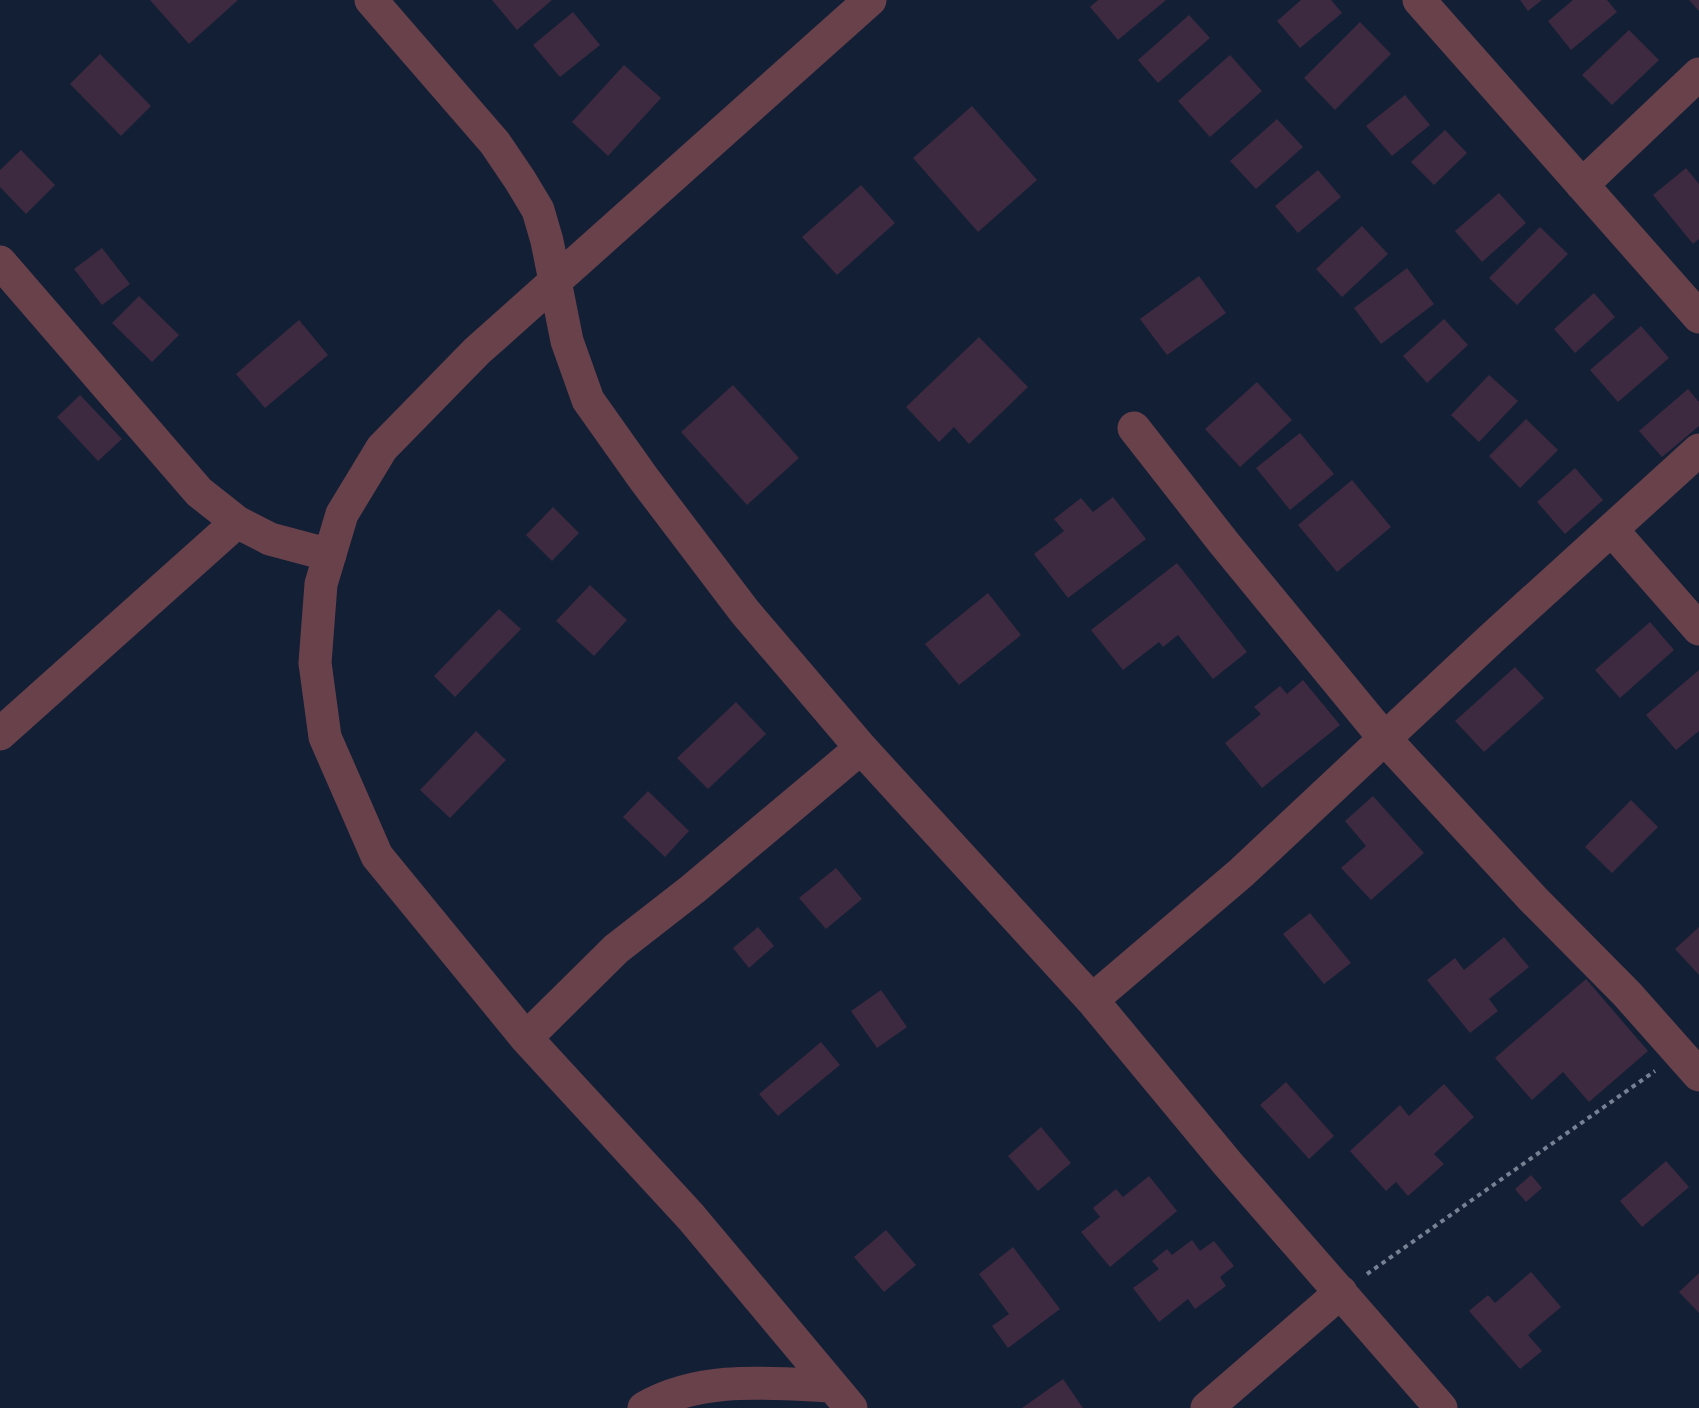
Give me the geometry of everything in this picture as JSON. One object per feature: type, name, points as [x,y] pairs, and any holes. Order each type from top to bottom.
[{"type":"street","points":[[371,0],[495,143],[520,180],[538,210],[556,282],[567,341],[588,400],[644,479],[745,612],[861,748],[1092,1000],[1228,1164],[1441,1408]]},
{"type":"street","points":[[842,1397],[692,1217],[526,1038],[377,856],[325,737],[315,663],[321,584],[342,514],[382,448],[477,351],[870,0]]},
{"type":"street","points":[[1419,0],[1699,317]]},
{"type":"street","points":[[1582,185],[1699,74]]},
{"type":"street","points":[[0,262],[199,492],[237,522],[270,539],[330,555]]},
{"type":"street","points":[[1134,428],[1224,543],[1385,739],[1689,1065]]},
{"type":"street","points":[[1092,1000],[1241,873],[1699,450]]},
{"type":"street","points":[[0,735],[237,522]]},
{"type":"street","points":[[1612,530],[1699,629]]},
{"type":"street","points":[[526,1038],[616,950],[693,889],[861,748]]},
{"type":"street","points":[[1207,1408],[1341,1292]]},
{"type":"street","points":[[644,1408],[680,1393],[722,1384],[762,1382],[842,1397]]},
{"type":"path","points":[[1341,1292],[1689,1065]]},
{"type":"building","points":[[150,0],[238,0],[189,44]]},
{"type":"building","points":[[492,0],[552,0],[517,30]]},
{"type":"building","points":[[1098,0],[1166,0],[1118,40],[1090,7]]},
{"type":"building","points":[[1301,0],[1331,0],[1342,13],[1300,48],[1277,21]]},
{"type":"building","points":[[1520,0],[1542,0],[1528,11]]},
{"type":"building","points":[[1573,0],[1607,0],[1617,12],[1571,50],[1548,21]]},
{"type":"building","points":[[1689,0],[1699,0],[1699,11]]},
{"type":"building","points":[[573,12],[600,45],[560,77],[533,45]]},
{"type":"building","points":[[1189,15],[1210,38],[1158,83],[1138,60]]},
{"type":"building","points":[[1360,22],[1391,54],[1335,110],[1304,78]]},
{"type":"building","points":[[1629,30],[1659,60],[1612,105],[1582,75]]},
{"type":"building","points":[[100,54],[151,106],[121,136],[70,84]]},
{"type":"building","points":[[1230,55],[1262,91],[1210,137],[1178,101]]},
{"type":"building","points":[[624,65],[661,98],[608,156],[572,122]]},
{"type":"building","points":[[1405,95],[1430,125],[1392,156],[1366,126]]},
{"type":"building","points":[[972,106],[1037,180],[978,232],[913,158]]},
{"type":"building","points":[[1277,119],[1303,147],[1256,189],[1230,161]]},
{"type":"building","points":[[1445,130],[1467,153],[1434,185],[1411,162]]},
{"type":"building","points":[[21,150],[55,185],[26,214],[0,187],[0,170]]},
{"type":"building","points":[[1686,168],[1699,184],[1699,239],[1693,244],[1653,195]]},
{"type":"building","points":[[1318,170],[1341,197],[1298,233],[1275,206]]},
{"type":"building","points":[[861,185],[895,223],[837,275],[802,237]]},
{"type":"building","points":[[1499,193],[1526,223],[1482,262],[1455,231]]},
{"type":"building","points":[[1362,226],[1388,254],[1342,297],[1316,269]]},
{"type":"building","points":[[1540,227],[1568,254],[1517,305],[1489,278]]},
{"type":"building","points":[[102,248],[130,284],[102,305],[74,269]]},
{"type":"building","points":[[1407,268],[1434,304],[1381,344],[1354,308]]},
{"type":"building","points":[[1199,276],[1226,313],[1167,355],[1140,319]]},
{"type":"building","points":[[1594,293],[1615,317],[1575,353],[1554,329]]},
{"type":"building","points":[[139,296],[179,335],[152,362],[112,323]]},
{"type":"building","points":[[1444,319],[1468,345],[1427,383],[1403,356]]},
{"type":"building","points":[[299,320],[328,355],[265,408],[236,374]]},
{"type":"building","points":[[1641,326],[1669,358],[1618,402],[1590,370]]},
{"type":"building","points":[[979,337],[1028,387],[969,444],[954,427],[939,442],[906,407]]},
{"type":"building","points":[[1489,375],[1518,401],[1479,442],[1451,415]]},
{"type":"building","points":[[1257,382],[1292,420],[1240,467],[1205,429]]},
{"type":"building","points":[[733,385],[799,458],[747,505],[681,432]]},
{"type":"building","points":[[1688,389],[1699,402],[1699,426],[1662,457],[1639,431]]},
{"type":"building","points":[[80,395],[122,439],[98,461],[57,417]]},
{"type":"building","points":[[1526,419],[1558,450],[1520,488],[1489,456]]},
{"type":"building","points":[[1300,433],[1334,474],[1290,510],[1256,468]]},
{"type":"building","points":[[1575,468],[1603,500],[1565,534],[1537,502]]},
{"type":"building","points":[[1352,480],[1391,527],[1337,572],[1298,525]]},
{"type":"building","points":[[1113,497],[1146,539],[1068,598],[1034,554],[1064,531],[1054,519],[1081,498],[1093,512]]},
{"type":"building","points":[[553,507],[579,533],[552,561],[526,535]]},
{"type":"building","points":[[1177,563],[1247,652],[1213,679],[1178,635],[1163,647],[1159,642],[1123,670],[1091,630]]},
{"type":"building","points":[[590,585],[627,620],[594,656],[556,621]]},
{"type":"building","points":[[988,593],[1021,635],[959,685],[925,644]]},
{"type":"building","points":[[499,609],[521,629],[455,697],[434,676]]},
{"type":"building","points":[[1650,622],[1674,650],[1620,698],[1595,670]]},
{"type":"building","points":[[1515,667],[1544,698],[1484,752],[1455,721]]},
{"type":"building","points":[[1699,670],[1699,731],[1676,750],[1646,715]]},
{"type":"building","points":[[1303,680],[1340,725],[1262,788],[1225,743],[1261,714],[1254,707],[1280,686],[1287,694]]},
{"type":"building","points":[[736,702],[766,734],[708,789],[677,758]]},
{"type":"building","points":[[476,731],[506,760],[450,818],[420,790]]},
{"type":"building","points":[[648,791],[689,831],[665,857],[623,817]]},
{"type":"building","points":[[1373,796],[1424,853],[1371,900],[1341,868],[1366,846],[1345,821]]},
{"type":"building","points":[[1631,800],[1658,827],[1612,873],[1585,847]]},
{"type":"building","points":[[836,868],[862,899],[826,929],[799,898]]},
{"type":"building","points":[[1310,913],[1351,963],[1324,984],[1283,934]]},
{"type":"building","points":[[758,927],[774,946],[749,968],[733,948]]},
{"type":"building","points":[[1699,927],[1699,975],[1675,949]]},
{"type":"building","points":[[1504,937],[1529,967],[1489,999],[1498,1011],[1470,1033],[1427,980],[1455,958],[1464,970]]},
{"type":"building","points":[[1586,979],[1648,1051],[1589,1102],[1563,1072],[1532,1100],[1495,1058]]},
{"type":"building","points":[[881,990],[907,1027],[877,1048],[851,1011]]},
{"type":"building","points":[[821,1042],[840,1065],[778,1116],[759,1094]]},
{"type":"building","points":[[1286,1082],[1334,1136],[1309,1159],[1260,1105]]},
{"type":"building","points":[[1444,1084],[1474,1117],[1434,1154],[1444,1164],[1408,1196],[1396,1182],[1386,1191],[1350,1151],[1400,1105],[1409,1116]]},
{"type":"building","points":[[1041,1127],[1071,1163],[1038,1191],[1008,1156]]},
{"type":"building","points":[[1666,1161],[1689,1187],[1642,1227],[1620,1201]]},
{"type":"building","points":[[1531,1175],[1542,1188],[1526,1202],[1515,1189]]},
{"type":"building","points":[[1149,1176],[1177,1211],[1110,1267],[1081,1232],[1100,1217],[1093,1208],[1116,1189],[1123,1197]]},
{"type":"building","points":[[886,1230],[916,1265],[884,1292],[854,1257]]},
{"type":"building","points":[[1192,1240],[1200,1251],[1214,1241],[1234,1266],[1220,1277],[1226,1286],[1195,1309],[1188,1299],[1159,1322],[1133,1288],[1159,1269],[1152,1261],[1167,1249],[1172,1255]]},
{"type":"building","points":[[1013,1247],[1060,1309],[1008,1348],[992,1326],[1009,1314],[979,1274]]},
{"type":"building","points":[[1531,1272],[1561,1307],[1528,1335],[1542,1351],[1520,1369],[1469,1311],[1488,1295],[1495,1303]]},
{"type":"building","points":[[1699,1273],[1699,1313],[1679,1292]]},
{"type":"building","points":[[1063,1379],[1083,1408],[1022,1408]]}]
